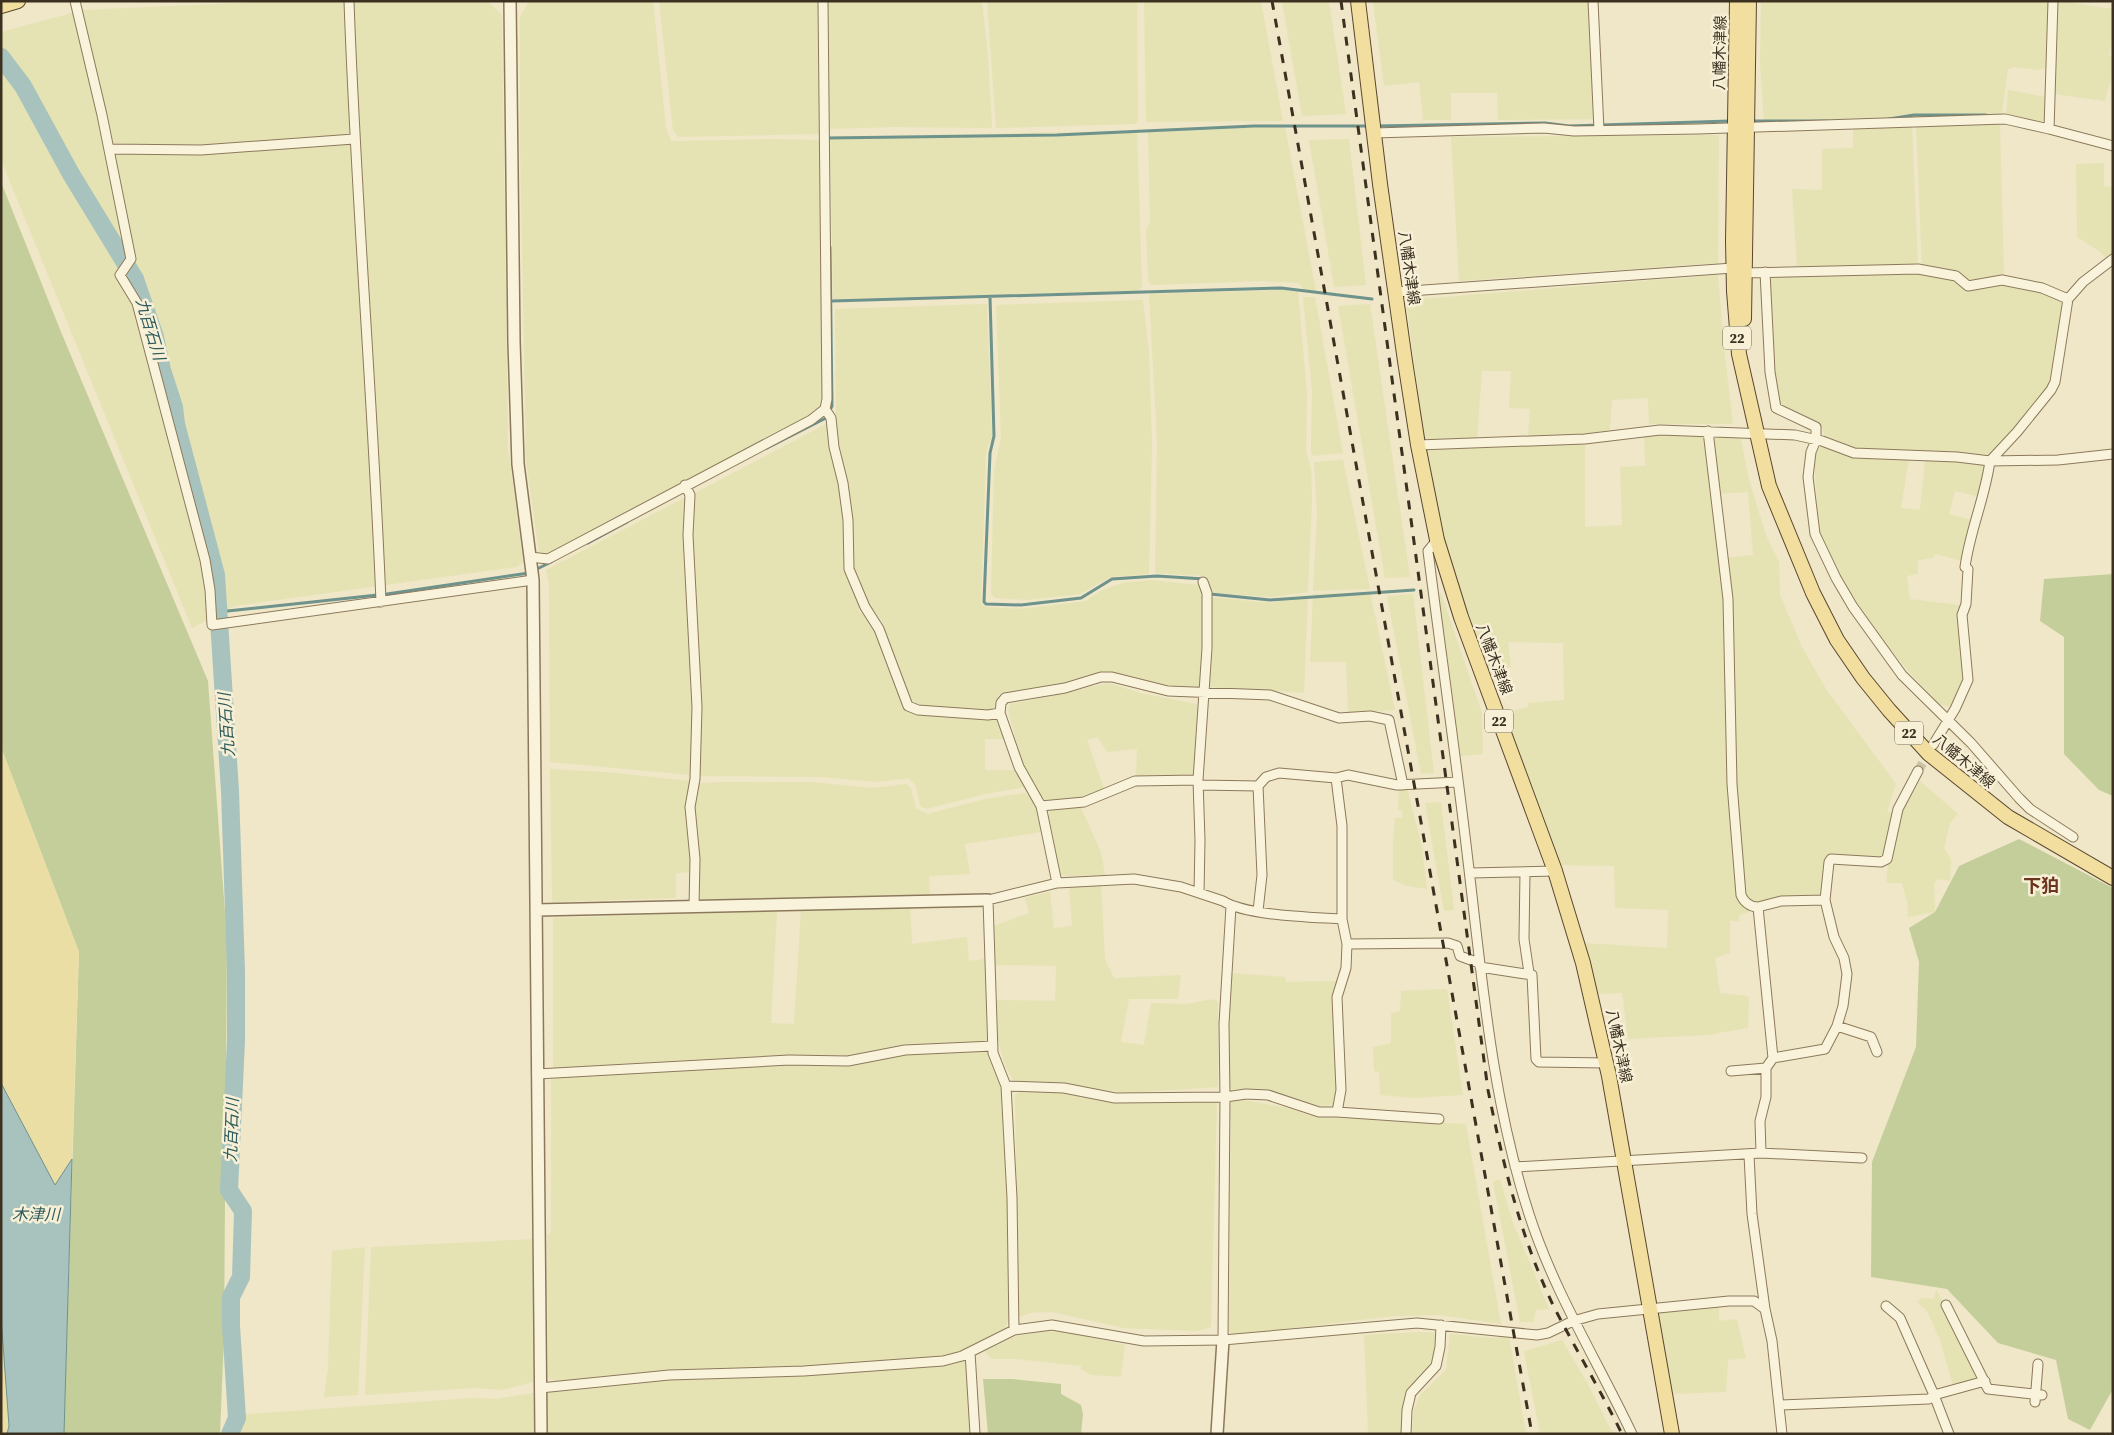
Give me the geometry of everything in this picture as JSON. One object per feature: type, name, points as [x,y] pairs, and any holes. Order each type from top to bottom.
[{"type":"main road","points":[[1,6],[18,1]]},
{"type":"main road","name":"八幡木津線","points":[[1358,1],[1374,133],[1418,445],[1437,540],[1461,617],[1555,871],[1578,944],[1606,1063],[1672,1434]]},
{"type":"main road","name":"八幡木津線","points":[[1737,1],[1741,128]]},
{"type":"main road","name":"八幡木津線","points":[[1749,1],[1741,128],[1738,270],[1746,356],[1759,433],[1783,518],[1813,594],[1837,640],[1884,704],[1912,737],[1937,762],[2008,817],[2113,878]]},
{"type":"street","points":[[75,1],[109,149],[131,259],[120,275],[137,303],[205,560],[210,590],[212,625],[533,580]]},
{"type":"street","points":[[349,1],[354,139],[360,208],[381,601]]},
{"type":"street","points":[[510,1],[518,464],[533,580],[541,1434]]},
{"type":"street","points":[[530,557],[548,558],[810,420],[825,409],[827,399],[823,1]]},
{"type":"street","points":[[1593,1],[1599,130]]},
{"type":"street","points":[[2049,129],[2053,1]]},
{"type":"street","points":[[1374,133],[1544,128],[1574,131],[1741,128],[1925,120],[2005,119],[2113,146]]},
{"type":"street","points":[[109,149],[201,150],[354,139]]},
{"type":"street","points":[[1933,745],[1949,720],[1968,680],[1962,615],[1967,588],[1968,569],[1965,567],[1969,539],[1987,482],[1990,461],[2017,432],[2051,390],[2055,382],[2068,299],[2083,282],[2113,259]]},
{"type":"street","points":[[1396,292],[1738,270],[1765,272],[1918,269],[1956,276],[1968,286],[2002,280],[2042,288],[2068,299]]},
{"type":"street","points":[[1765,272],[1770,372],[1776,408],[1816,427],[1816,440],[1811,452],[1808,477],[1815,534],[1836,578],[1853,607],[1902,675],[1949,720],[2030,808],[2073,837]]},
{"type":"street","points":[[825,409],[831,418],[834,447],[843,482],[848,520],[849,569],[865,608],[879,629],[908,706],[918,710],[971,714],[1000,712]]},
{"type":"street","points":[[1418,445],[1585,439],[1660,430],[1795,435],[1816,440],[1854,454],[1957,457],[1990,461],[2058,460],[2113,454]]},
{"type":"street","points":[[1708,431],[1728,599],[1732,784],[1741,895],[1743,900],[1752,907],[1781,901],[1825,900]]},
{"type":"street","points":[[685,485],[690,495],[688,535],[697,707],[694,779],[690,807],[695,859],[694,907]]},
{"type":"street","points":[[1437,540],[1428,551],[1470,873],[1480,965],[1500,1097],[1515,1167],[1538,1240],[1573,1320],[1632,1434]]},
{"type":"street","points":[[1199,893],[1198,783],[1205,694],[1208,592],[1204,582]]},
{"type":"street","points":[[1057,884],[1041,806],[1019,767],[1000,712],[1001,703],[1006,698],[1065,688],[1101,677],[1112,677],[1168,691],[1205,694],[1270,695],[1331,717],[1384,717],[1390,720],[1402,785]]},
{"type":"street","points":[[1773,1058],[1825,1050],[1837,1026],[1843,1006],[1847,974],[1844,958],[1834,937],[1825,900],[1829,862],[1831,859],[1881,862],[1888,859],[1898,809],[1918,771]]},
{"type":"street","points":[[1258,911],[1262,875],[1258,786],[1266,777],[1279,773],[1336,778],[1348,775],[1397,786],[1458,782]]},
{"type":"street","points":[[1336,778],[1342,826],[1342,919],[1347,944],[1346,968],[1337,997],[1341,1090],[1338,1112]]},
{"type":"street","points":[[1041,806],[1084,802],[1135,780],[1258,786]]},
{"type":"street","points":[[1470,873],[1555,871]]},
{"type":"street","points":[[1524,872],[1524,939],[1529,973],[1532,975],[1536,1059],[1539,1062],[1606,1063]]},
{"type":"street","points":[[536,910],[988,900],[1057,884],[1134,879],[1156,881],[1223,900],[1231,906],[1258,911],[1342,919]]},
{"type":"street","points":[[988,900],[993,1053],[1006,1086],[1012,1198],[1014,1330]]},
{"type":"street","points":[[1217,1434],[1223,1340],[1226,1097],[1225,973],[1231,906]]},
{"type":"street","points":[[1758,907],[1762,927],[1773,1058],[1766,1068],[1766,1097],[1760,1121],[1761,1153]]},
{"type":"street","points":[[1347,944],[1448,943],[1458,946],[1460,956],[1480,965],[1529,973]]},
{"type":"street","points":[[1837,1026],[1871,1037],[1877,1052]]},
{"type":"street","points":[[537,1074],[779,1060],[848,1061],[904,1050],[993,1046]]},
{"type":"street","points":[[1731,1071],[1766,1068]]},
{"type":"street","points":[[1006,1086],[1064,1088],[1115,1098],[1226,1097],[1246,1094],[1268,1096],[1304,1109],[1319,1112],[1439,1119]]},
{"type":"street","points":[[1515,1167],[1761,1153],[1862,1158]]},
{"type":"street","points":[[1749,1155],[1752,1214],[1781,1406],[1782,1434]]},
{"type":"street","points":[[540,1388],[668,1375],[804,1371],[934,1362],[953,1359],[1014,1330],[1052,1325],[1144,1341],[1223,1340],[1417,1323],[1537,1335],[1548,1333],[1573,1320],[1598,1314],[1729,1301],[1754,1301],[1765,1309]]},
{"type":"street","points":[[1946,1305],[1988,1390],[2037,1397],[2038,1364]]},
{"type":"street","points":[[1886,1306],[1900,1318],[1949,1434]]},
{"type":"street","points":[[1406,1434],[1407,1410],[1411,1393],[1436,1366],[1440,1347],[1441,1325]]},
{"type":"street","points":[[970,1352],[974,1434]]},
{"type":"street","points":[[1781,1406],[1929,1399],[1934,1395],[1985,1381]]},
{"type":"shaded area","points":[[286,1],[487,1],[502,15],[508,448],[523,562],[516,567],[234,606],[192,628],[1,160],[1,32],[83,10]]},
{"type":"shaded area","points":[[529,1],[653,1],[666,128],[671,141],[772,139],[818,140],[821,143],[825,406],[807,420],[550,555],[539,552],[526,460],[520,142],[520,17]]},
{"type":"shaded area","points":[[659,1],[819,1],[819,134],[678,137],[673,131]]},
{"type":"shaded area","points":[[826,1],[982,1],[988,55],[992,128],[894,127],[828,129]]},
{"type":"shaded area","points":[[987,1],[1137,1],[1138,122],[1135,124],[996,128]]},
{"type":"shaded area","points":[[1144,1],[1261,1],[1283,121],[1146,122]]},
{"type":"shaded area","points":[[1329,1],[1346,114],[1302,116],[1282,2]]},
{"type":"shaded area","points":[[1593,1],[1598,119],[1498,120],[1497,93],[1451,93],[1451,120],[1423,120],[1419,82],[1384,86],[1373,2]]},
{"type":"shaded area","points":[[1761,1],[2049,1],[2045,68],[2038,70],[2014,67],[2008,69],[2002,112],[1999,115],[1788,122],[1781,120],[1764,123],[1760,63]]},
{"type":"shaded area","points":[[2059,1],[2113,9],[2113,33],[2109,56],[2113,58],[2113,71],[2105,101],[2054,94],[2055,28]]},
{"type":"shaded area","points":[[2008,90],[2046,97],[2044,120],[2041,123],[2006,114]]},
{"type":"shaded area","points":[[2000,123],[2004,279],[1968,284],[1922,267],[1916,125]]},
{"type":"shaded area","points":[[1912,125],[1918,265],[1914,267],[1873,265],[1853,270],[1797,268],[1792,189],[1822,190],[1822,149],[1853,148],[1853,127]]},
{"type":"shaded area","points":[[1285,127],[1316,291],[1304,290],[1299,283],[1263,281],[1151,285],[1148,281],[1146,231],[1150,222],[1148,130]]},
{"type":"shaded area","points":[[1137,131],[1142,285],[1139,291],[833,299],[830,137]]},
{"type":"shaded area","points":[[1719,135],[1718,263],[1459,281],[1451,137]]},
{"type":"shaded area","points":[[1349,139],[1366,285],[1334,287],[1309,140]]},
{"type":"shaded area","points":[[2104,163],[2104,186],[2113,187],[2113,256],[2108,260],[2099,251],[2077,237],[2076,164]]},
{"type":"shaded area","points":[[1919,271],[1925,275],[1954,278],[1966,288],[1998,282],[2039,290],[2065,301],[2051,385],[1994,456],[1881,453],[1844,448],[1825,437],[1820,423],[1784,406],[1778,401],[1774,392],[1773,327],[1768,279],[1771,276]]},
{"type":"shaded area","points":[[1718,275],[1733,424],[1649,424],[1648,398],[1612,400],[1610,430],[1580,435],[1528,437],[1530,409],[1509,408],[1511,371],[1482,371],[1477,439],[1424,440],[1406,300]]},
{"type":"shaded area","points":[[1298,291],[1307,394],[1306,451],[1311,468],[1312,499],[1308,592],[1272,597],[1211,593],[1208,580],[1204,576],[1155,573],[1157,442],[1149,294]]},
{"type":"shaded area","points":[[1303,297],[1315,297],[1343,453],[1312,456],[1312,392]]},
{"type":"shaded area","points":[[1143,300],[1149,352],[1152,443],[1149,574],[1111,577],[1080,594],[1026,600],[995,598],[991,594],[994,471],[1001,437],[996,305]]},
{"type":"shaded area","points":[[987,304],[992,435],[986,453],[981,604],[986,607],[1021,609],[1086,601],[1100,591],[1123,583],[1151,580],[1199,585],[1205,597],[1201,688],[1173,687],[1107,671],[1057,684],[999,694],[997,705],[990,711],[919,706],[911,700],[900,677],[882,622],[870,606],[852,567],[850,501],[836,426],[835,309]]},
{"type":"shaded area","points":[[1370,304],[1410,577],[1385,578],[1338,306]]},
{"type":"shaded area","points":[[826,424],[844,515],[844,569],[852,580],[859,598],[859,612],[873,619],[904,699],[920,713],[999,719],[1005,739],[985,739],[985,770],[1014,770],[1025,787],[985,794],[926,809],[920,805],[916,786],[909,778],[878,782],[821,777],[698,776],[702,706],[692,549],[693,494]]},
{"type":"shaded area","points":[[1644,433],[1704,434],[1725,600],[1729,781],[1746,907],[1750,912],[1739,915],[1739,921],[1730,921],[1730,953],[1715,958],[1720,993],[1748,996],[1749,1000],[1748,1028],[1707,1035],[1628,1039],[1622,993],[1597,994],[1583,943],[1667,948],[1668,910],[1615,908],[1614,866],[1559,865],[1502,713],[1528,707],[1528,703],[1564,700],[1563,643],[1508,642],[1511,667],[1487,672],[1455,584],[1422,448],[1585,441],[1585,527],[1622,525],[1620,467],[1645,466]]},
{"type":"shaded area","points":[[1710,434],[1740,435],[1749,480],[1766,535],[1779,562],[1780,595],[1802,647],[1826,689],[1896,784],[1887,812],[1894,813],[1883,860],[1833,855],[1824,897],[1753,904],[1747,898],[1744,889],[1735,807],[1725,558],[1753,555],[1748,492],[1717,494]]},
{"type":"shaded area","points":[[1820,446],[1842,452],[1909,459],[1901,508],[1920,510],[1925,460],[1988,463],[1980,497],[1955,491],[1949,514],[1972,520],[1963,561],[1935,554],[1933,558],[1918,560],[1918,574],[1907,576],[1910,599],[1960,605],[1963,607],[1966,680],[1953,708],[1939,704],[1907,670],[1871,625],[1840,575],[1819,532],[1814,457]]},
{"type":"shaded area","points":[[1343,460],[1370,589],[1313,591],[1317,512],[1314,462]]},
{"type":"shaded area","points":[[686,497],[695,699],[690,775],[550,762],[549,586],[546,570]]},
{"type":"shaded area","points":[[1370,592],[1395,710],[1348,713],[1346,662],[1310,662],[1313,594]]},
{"type":"shaded area","points":[[1441,593],[1482,713],[1483,754],[1460,756],[1437,594]]},
{"type":"shaded area","points":[[1413,594],[1434,773],[1421,774],[1387,596]]},
{"type":"shaded area","points":[[1308,595],[1304,693],[1209,687],[1210,597],[1271,603]]},
{"type":"shaded area","points":[[1109,683],[1140,693],[1197,704],[1198,744],[1192,778],[1136,778],[1137,749],[1107,752],[1098,737],[1087,740],[1105,791],[1084,799],[1051,803],[1044,800],[1022,763],[1008,710],[1011,704]]},
{"type":"shaded area","points":[[550,769],[605,772],[690,781],[693,785],[695,872],[676,873],[676,898],[552,902]]},
{"type":"shaded area","points":[[1920,781],[1958,814],[1950,823],[1944,848],[1951,859],[1950,881],[1937,879],[1934,884],[1935,912],[1908,917],[1907,902],[1902,883],[1886,883],[1888,864],[1900,811]]},
{"type":"shaded area","points":[[811,782],[872,788],[906,784],[911,788],[916,808],[928,814],[985,799],[1024,793],[1032,798],[1036,806],[1041,832],[965,844],[970,874],[929,876],[930,896],[700,899],[694,807],[698,787],[700,783]]},
{"type":"shaded area","points":[[1407,788],[1422,847],[1427,889],[1407,886],[1393,880],[1395,818],[1403,818],[1402,811],[1398,809],[1399,789]]},
{"type":"shaded area","points":[[1441,802],[1454,910],[1444,911],[1425,803]]},
{"type":"shaded area","points":[[1080,806],[1101,852],[1105,875],[1064,876],[1060,873],[1048,815],[1052,809]]},
{"type":"shaded area","points":[[1101,884],[1105,959],[1114,978],[1181,975],[1178,999],[1129,999],[1121,1042],[1144,1045],[1151,1003],[1187,1004],[1214,999],[1218,1002],[1218,1087],[1128,1093],[1050,1083],[1015,1084],[1004,1063],[997,1036],[996,1000],[1055,1001],[1056,966],[995,965],[994,926],[1029,913],[1025,898],[1050,892],[1054,928],[1072,926],[1069,885]]},
{"type":"shaded area","points":[[910,908],[912,944],[967,937],[969,961],[985,959],[987,1045],[848,1059],[768,1057],[686,1060],[566,1070],[553,1069],[553,918],[777,911],[771,1023],[794,1024],[801,911]]},
{"type":"shaded area","points":[[1229,973],[1285,977],[1286,982],[1337,981],[1332,1000],[1337,1085],[1333,1105],[1307,1107],[1272,1092],[1230,1089],[1226,1019]]},
{"type":"shaded area","points":[[1447,989],[1463,1095],[1416,1098],[1380,1095],[1379,1072],[1374,1071],[1373,1047],[1391,1043],[1391,1014],[1400,1011],[1401,991]]},
{"type":"shaded area","points":[[988,1051],[1004,1089],[1009,1276],[1008,1320],[1005,1328],[961,1351],[940,1357],[787,1367],[649,1372],[558,1382],[548,1378],[547,1236],[551,1232],[551,1077],[906,1054]]},
{"type":"shaded area","points":[[1019,1092],[1062,1093],[1117,1103],[1217,1099],[1211,1327],[1197,1331],[1124,1328],[1052,1312],[1030,1313],[1015,1319],[1017,1210],[1015,1095]]},
{"type":"shaded area","points":[[1231,1098],[1289,1108],[1311,1116],[1466,1124],[1501,1324],[1439,1315],[1394,1316],[1233,1335],[1229,1332]]},
{"type":"shaded area","points":[[1500,1179],[1513,1223],[1549,1309],[1536,1310],[1533,1322],[1520,1322],[1493,1182]]},
{"type":"shaded area","points":[[535,1239],[537,1381],[502,1390],[475,1388],[365,1395],[371,1247]]},
{"type":"shaded area","points":[[365,1247],[358,1395],[324,1397],[328,1368],[332,1251]]},
{"type":"shaded area","points":[[1936,1289],[1981,1377],[1953,1386],[1940,1340],[1927,1311],[1917,1302],[1921,1298],[1934,1299]]},
{"type":"shaded area","points":[[1719,1306],[1719,1321],[1737,1319],[1746,1358],[1728,1360],[1726,1392],[1669,1394],[1655,1314],[1659,1311]]},
{"type":"shaded area","points":[[1049,1331],[1065,1332],[1125,1345],[1121,1377],[1091,1375],[1081,1369],[1081,1366],[1015,1359],[992,1359],[985,1351],[1017,1336]]},
{"type":"shaded area","points":[[1419,1332],[1443,1333],[1442,1353],[1413,1394],[1406,1434],[1368,1434],[1364,1335]]},
{"type":"shaded area","points":[[1450,1334],[1493,1338],[1509,1336],[1526,1434],[1412,1434],[1414,1409],[1421,1394],[1446,1370]]},
{"type":"shaded area","points":[[1562,1340],[1590,1388],[1613,1434],[1540,1434],[1524,1351]]},
{"type":"shaded area","points":[[968,1359],[972,1434],[546,1434],[546,1393],[669,1380],[804,1376],[934,1367],[954,1364]]},
{"type":"shaded area","points":[[535,1394],[536,1434],[231,1434],[235,1415],[473,1398],[495,1399]]},
{"type":"green space","points":[[1,182],[61,332],[208,681],[227,940],[224,1335],[220,1434],[64,1434],[79,952],[1,747]]},
{"type":"green space","points":[[2113,574],[2113,796],[2099,790],[2064,754],[2064,637],[2040,621],[2044,579]]},
{"type":"green space","points":[[2019,839],[2113,888],[2113,1389],[2090,1430],[2068,1419],[2056,1360],[1998,1343],[1947,1289],[1871,1277],[1872,1162],[1916,1047],[1919,962],[1909,928],[1935,912],[1959,866]]},
{"type":"green space","points":[[983,1379],[1012,1379],[1061,1384],[1061,1394],[1081,1405],[1083,1414],[1081,1434],[988,1434]]},
{"type":"sand","points":[[1,747],[79,952],[72,1159],[55,1185],[1,1083]]},
{"type":"sand","points":[[1,1317],[9,1426],[7,1434],[1,1434]]},
{"type":"water","name":"木津川","points":[[1,1083],[55,1185],[72,1159],[64,1434],[7,1434],[9,1426],[1,1317]]},
{"type":"waterway","name":"九百石川","points":[[1,57],[23,86],[71,174],[135,279],[155,337],[216,575],[230,791],[236,971],[236,1041],[229,1190],[243,1211],[241,1277],[231,1297],[237,1418],[230,1434]]},
{"type":"waterway","points":[[1889,119],[1914,115],[1986,115]]},
{"type":"waterway","points":[[1377,126],[1545,123],[1569,126],[1730,121]]},
{"type":"waterway","points":[[1752,121],[1828,121]]},
{"type":"waterway","points":[[827,138],[1057,135],[1254,126],[1368,126]]},
{"type":"waterway","points":[[767,448],[826,418],[832,406],[830,247]]},
{"type":"waterway","points":[[832,301],[1281,288],[1372,299]]},
{"type":"waterway","points":[[990,297],[994,436],[990,453],[984,602],[986,604],[1021,605],[1081,598],[1112,579],[1157,576],[1204,579]]},
{"type":"waterway","points":[[588,543],[627,522]]},
{"type":"waterway","points":[[535,570],[551,562]]},
{"type":"waterway","points":[[218,612],[387,594],[529,573]]},
{"type":"waterway","points":[[1209,592],[1210,594],[1270,600],[1414,590]]},
{"type":"tunnel","points":[[1918,771],[1930,750]]},
{"type":"railway","points":[[1272,1],[1532,1434]]},
{"type":"railway","points":[[1341,1],[1488,1090],[1514,1201],[1542,1281],[1622,1434]]},
{"type":"district","name":"下狛","points":[[2041,886]]}]
